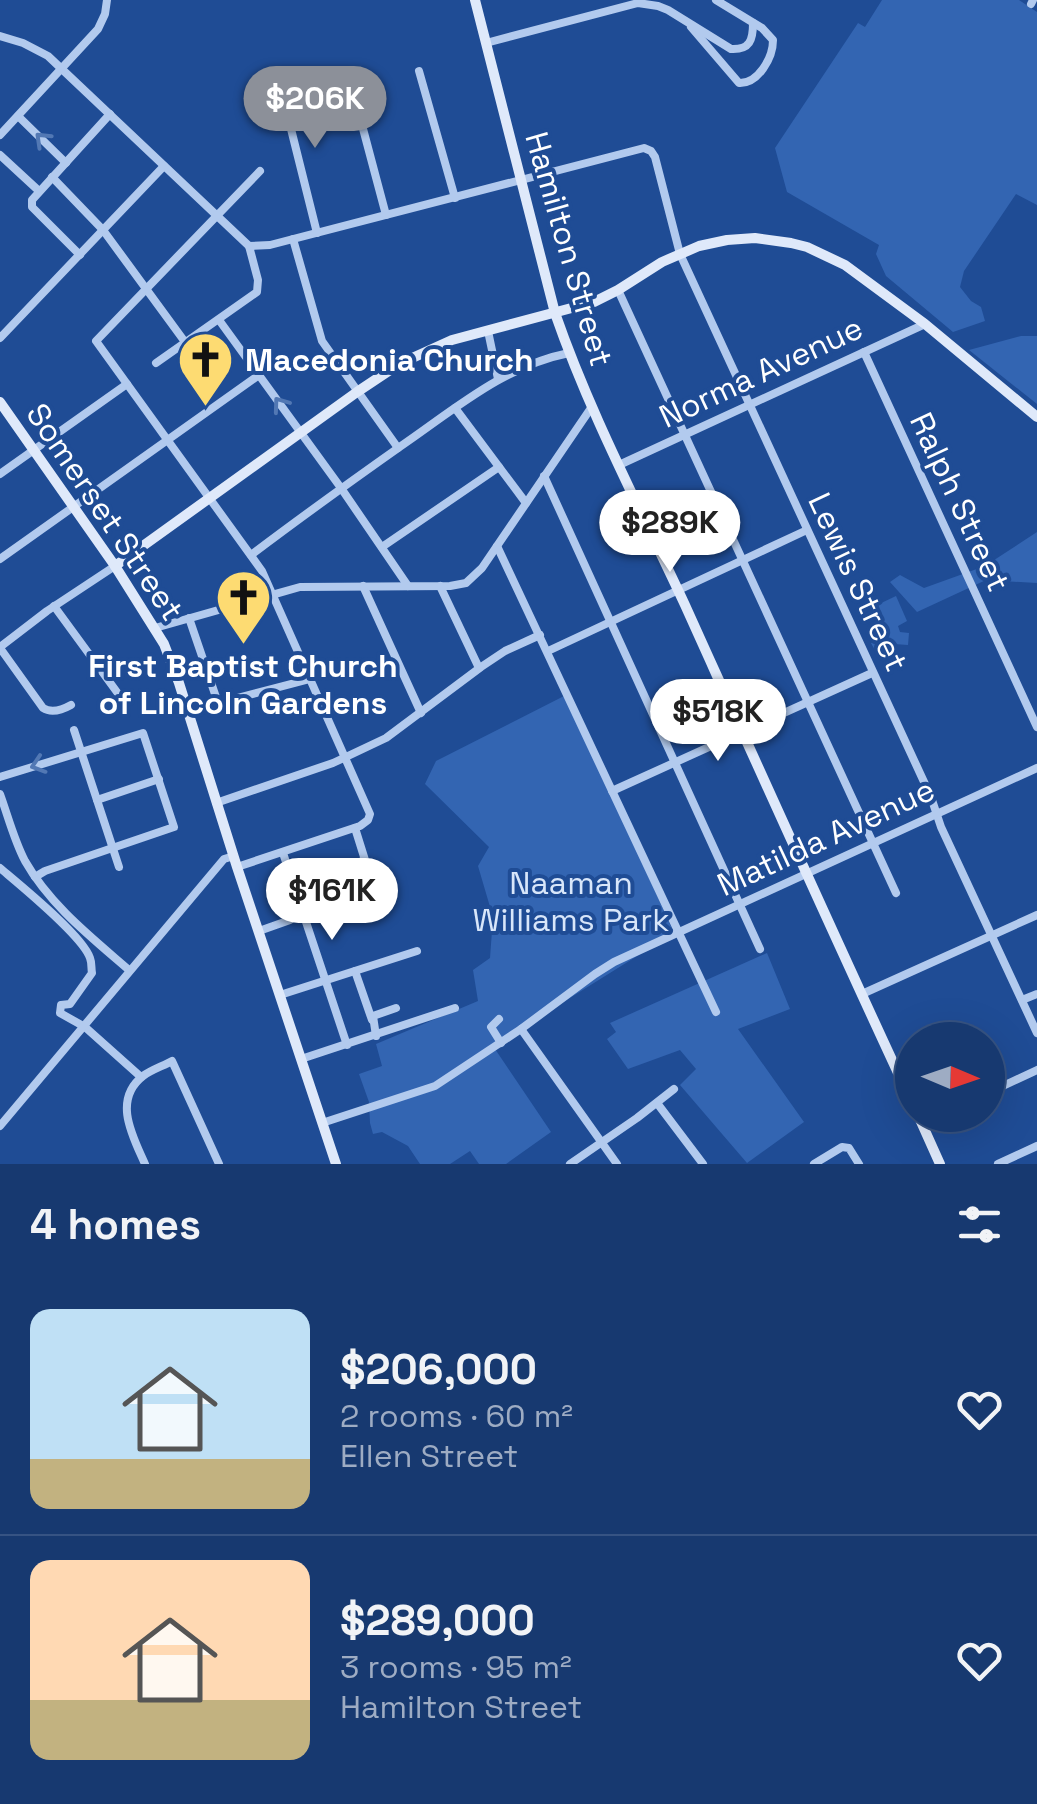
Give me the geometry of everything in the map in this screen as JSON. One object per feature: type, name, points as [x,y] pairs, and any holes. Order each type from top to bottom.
[{"type":"main road","name":"Hamilton Street","points":[[475,0],[568,353],[895,1066]]},
{"type":"main road","points":[[114,566],[399,364],[433,348],[594,302],[662,262],[699,246],[727,240],[754,238],[807,247],[845,265],[925,324],[1037,417]]},
{"type":"main road","name":"Somerset Street","points":[[0,402],[164,644],[336,1164]]},
{"type":"main road","points":[[926,1132],[940,1164]]},
{"type":"street","points":[[0,135],[98,29],[107,0]]},
{"type":"street","points":[[684,19],[727,71],[739,83],[747,84],[774,48],[772,37],[716,0]]},
{"type":"street","points":[[486,43],[614,4],[644,3],[668,10],[731,50],[749,45],[754,23]]},
{"type":"street","points":[[0,36],[40,50],[62,68],[249,246],[257,248],[521,179]]},
{"type":"street","points":[[419,71],[454,198]]},
{"type":"street","points":[[278,77],[317,233]]},
{"type":"street","points":[[350,80],[386,215]]},
{"type":"street","points":[[80,255],[32,207],[32,200],[110,114]]},
{"type":"street","points":[[18,116],[66,162]]},
{"type":"street","name":"Lewis Street","points":[[521,179],[647,148],[654,158],[680,254],[1037,1033]]},
{"type":"street","points":[[0,155],[39,192]]},
{"type":"street","points":[[0,338],[164,166]]},
{"type":"street","points":[[0,1126],[224,860],[235,862],[283,853],[360,826],[369,816],[274,594],[251,555],[96,341],[260,171]]},
{"type":"street","points":[[52,177],[103,230],[186,342]]},
{"type":"street","points":[[293,239],[318,332],[398,448]]},
{"type":"street","points":[[156,363],[257,292],[258,280],[249,246]]},
{"type":"street","points":[[618,290],[896,893]]},
{"type":"street","points":[[218,320],[408,586]]},
{"type":"street","name":"Norma Avenue","points":[[619,465],[925,324]]},
{"type":"street","points":[[488,331],[498,378]]},
{"type":"street","name":"Ralph Street","points":[[864,352],[1037,727]]},
{"type":"street","points":[[251,555],[498,378],[541,359],[568,353]]},
{"type":"street","points":[[0,560],[260,375]]},
{"type":"street","points":[[0,474],[127,384]]},
{"type":"street","points":[[455,408],[526,504]]},
{"type":"street","points":[[155,628],[300,587],[466,583],[498,546],[591,408]]},
{"type":"street","points":[[382,547],[498,467]]},
{"type":"street","points":[[544,476],[760,949]]},
{"type":"street","points":[[548,652],[807,530]]},
{"type":"street","points":[[498,546],[716,1012]]},
{"type":"street","points":[[71,705],[46,710],[0,648],[114,566]]},
{"type":"street","points":[[363,586],[421,712]]},
{"type":"street","points":[[440,586],[479,668]]},
{"type":"street","points":[[54,606],[122,699]]},
{"type":"street","points":[[189,618],[218,703],[310,678]]},
{"type":"street","points":[[216,803],[300,776],[386,738],[479,668],[540,635]]},
{"type":"street","points":[[612,791],[872,673]]},
{"type":"street","points":[[74,730],[119,867]]},
{"type":"street","points":[[0,777],[143,733],[174,827],[35,877]]},
{"type":"street","name":"Matilda Avenue","points":[[322,1123],[435,1086],[595,974],[630,954],[1037,768]]},
{"type":"street","points":[[97,800],[159,779]]},
{"type":"street","points":[[0,794],[35,877],[72,920],[129,970]]},
{"type":"street","points":[[294,886],[365,860],[355,828]]},
{"type":"street","points":[[283,853],[347,1044]]},
{"type":"street","points":[[0,868],[57,919],[90,956],[92,974],[70,1004],[61,1005],[60,1013],[85,1027],[142,1077]]},
{"type":"street","points":[[304,917],[388,889]]},
{"type":"street","points":[[862,994],[1037,914]]},
{"type":"street","points":[[259,931],[290,920]]},
{"type":"street","points":[[280,995],[417,951]]},
{"type":"street","points":[[355,972],[376,1036]]},
{"type":"street","points":[[1022,1000],[1037,994]]},
{"type":"street","points":[[372,1020],[375,1014],[396,1008]]},
{"type":"street","points":[[301,1059],[456,1008]]},
{"type":"street","points":[[499,1019],[491,1027],[501,1043]]},
{"type":"street","points":[[521,1029],[617,1164]]},
{"type":"street","points":[[146,1164],[126,1120],[126,1102],[142,1077],[172,1061],[220,1164]]},
{"type":"street","points":[[1005,1085],[1037,1070]]},
{"type":"street","points":[[570,1164],[674,1089]]},
{"type":"street","points":[[656,1102],[703,1164]]},
{"type":"street","points":[[998,1164],[1037,1146]]},
{"type":"street","points":[[814,1164],[846,1147],[859,1164]]},
{"type":"green space","points":[[882,0],[1019,0],[1037,12],[1037,205],[1016,194],[964,271],[960,287],[981,307],[985,321],[953,332],[886,276],[876,254],[879,245],[787,192],[775,148],[858,23],[865,27]]},
{"type":"green space","points":[[1021,336],[1037,336],[1037,404],[969,350]]},
{"type":"green space","points":[[1037,532],[1037,583],[986,580],[917,612],[890,582],[900,575],[924,588],[985,566]]},
{"type":"green space","points":[[896,596],[907,621],[898,626],[900,632],[909,633],[908,645],[887,647],[890,653],[879,658],[871,643],[871,628],[882,619],[877,605]]},
{"type":"green space","name":"Naaman Williams Park","points":[[566,695],[674,933],[493,1046],[551,1132],[506,1164],[479,1164],[470,1151],[450,1164],[420,1164],[408,1146],[382,1132],[373,1134],[369,1102],[359,1074],[382,1066],[376,1044],[478,1001],[473,970],[490,958],[493,917],[478,866],[489,847],[425,784],[436,761]]},
{"type":"green space","points":[[767,953],[790,1009],[738,1029],[804,1122],[747,1163],[680,1085],[696,1069],[680,1050],[628,1069],[607,1039],[616,1032],[610,1023]]},
{"type":"place","name":"Macedonia Church","points":[[206,409]]},
{"type":"place","name":"First Baptist Church of Lincoln Gardens","points":[[243,646]]}]
